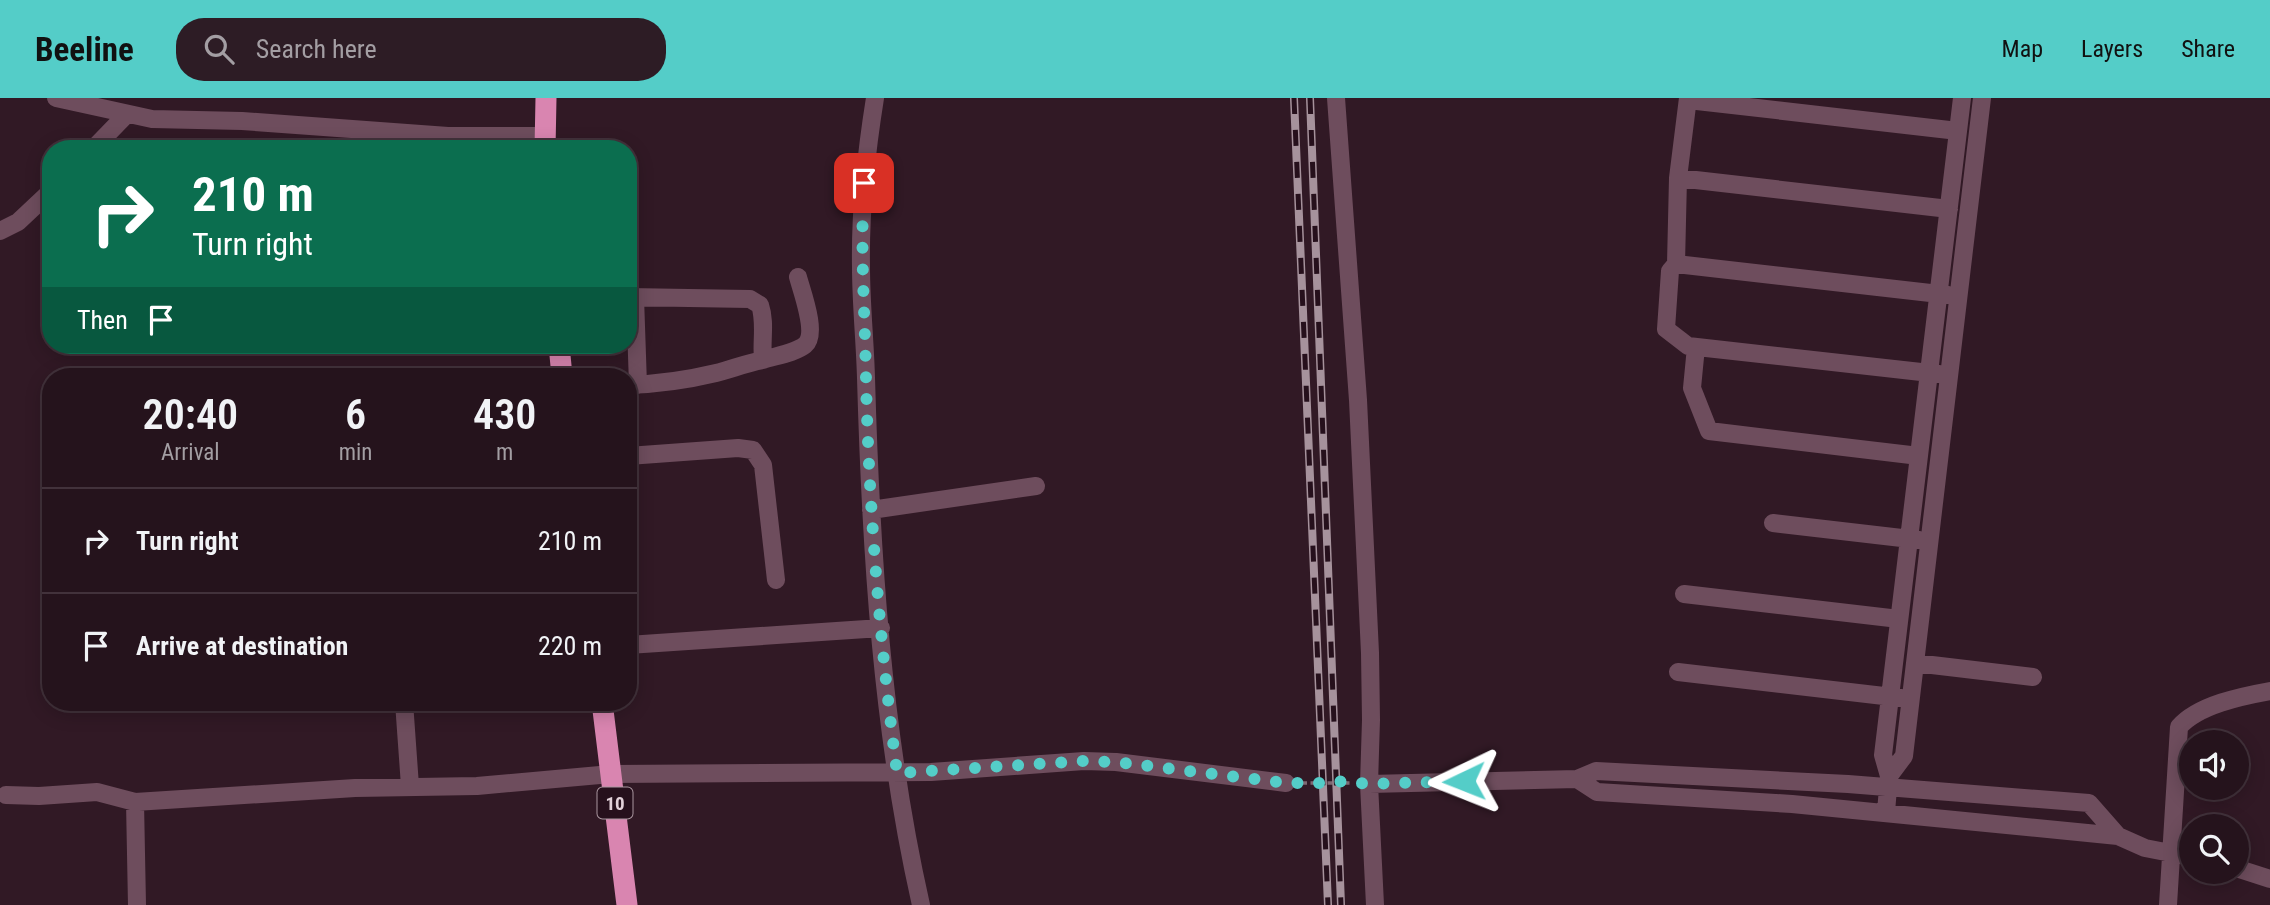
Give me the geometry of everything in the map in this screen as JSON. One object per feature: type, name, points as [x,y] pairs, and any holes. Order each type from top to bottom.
[{"type":"highway","points":[[545,140],[547,98]]},
{"type":"highway","name":"10","points":[[603,711],[627,905]]},
{"type":"street","points":[[56,98],[152,119],[242,121],[513,140]]},
{"type":"street","points":[[875,98],[864,166],[861,257],[872,509],[885,686],[905,834],[921,905]]},
{"type":"street","points":[[1336,98],[1358,400],[1370,653],[1369,784],[1375,905]]},
{"type":"street","points":[[1886,812],[1888,782],[1883,755],[1962,98]]},
{"type":"street","points":[[1888,782],[1904,756],[1982,98]]},
{"type":"street","points":[[1949,375],[1688,346],[1666,329],[1671,271],[1676,264],[1678,178],[1688,99],[1958,131]]},
{"type":"street","points":[[102,140],[126,115]]},
{"type":"street","points":[[1678,178],[1948,209]]},
{"type":"street","points":[[0,231],[18,222],[42,199]]},
{"type":"street","points":[[1676,264],[1959,297]]},
{"type":"street","points":[[637,384],[718,373],[742,363],[763,360],[800,348],[809,340],[811,328],[798,277]]},
{"type":"street","points":[[637,297],[750,299],[761,305],[764,316],[761,344],[763,360]]},
{"type":"street","points":[[1696,346],[1692,388],[1709,431],[1919,456]]},
{"type":"street","points":[[637,455],[738,448],[753,450],[763,465],[776,580]]},
{"type":"street","points":[[872,509],[1036,486]]},
{"type":"street","points":[[1773,523],[1929,541]]},
{"type":"street","points":[[1684,594],[1899,619]]},
{"type":"street","points":[[637,644],[881,628]]},
{"type":"street","points":[[1915,663],[2033,677]]},
{"type":"street","points":[[1678,672],[1910,699]]},
{"type":"street","points":[[2168,905],[2172,884],[2179,727],[2189,716],[2243,696],[2270,691]]},
{"type":"street","points":[[405,711],[410,786]]},
{"type":"street","points":[[6,795],[97,792],[135,803],[410,786],[477,786],[611,774],[897,773],[1084,761],[1116,762],[1286,783]]},
{"type":"street","points":[[1369,784],[1577,779],[1596,771],[1888,782],[2089,803],[2119,836]]},
{"type":"street","points":[[1577,779],[1597,792],[1780,803],[2119,836],[2145,848],[2179,854]]},
{"type":"street","points":[[135,803],[137,905]]},
{"type":"street","points":[[2249,872],[2270,879]]},
{"type":"path","points":[[1286,783],[1336,781],[1369,784]]},
{"type":"railway","points":[[1294,98],[1328,905]]},
{"type":"railway","points":[[1310,98],[1341,905]]},
{"type":"route","points":[[864,183],[861,266],[866,417],[885,686],[897,773],[1084,761],[1116,762],[1286,783],[1464,781]]}]
